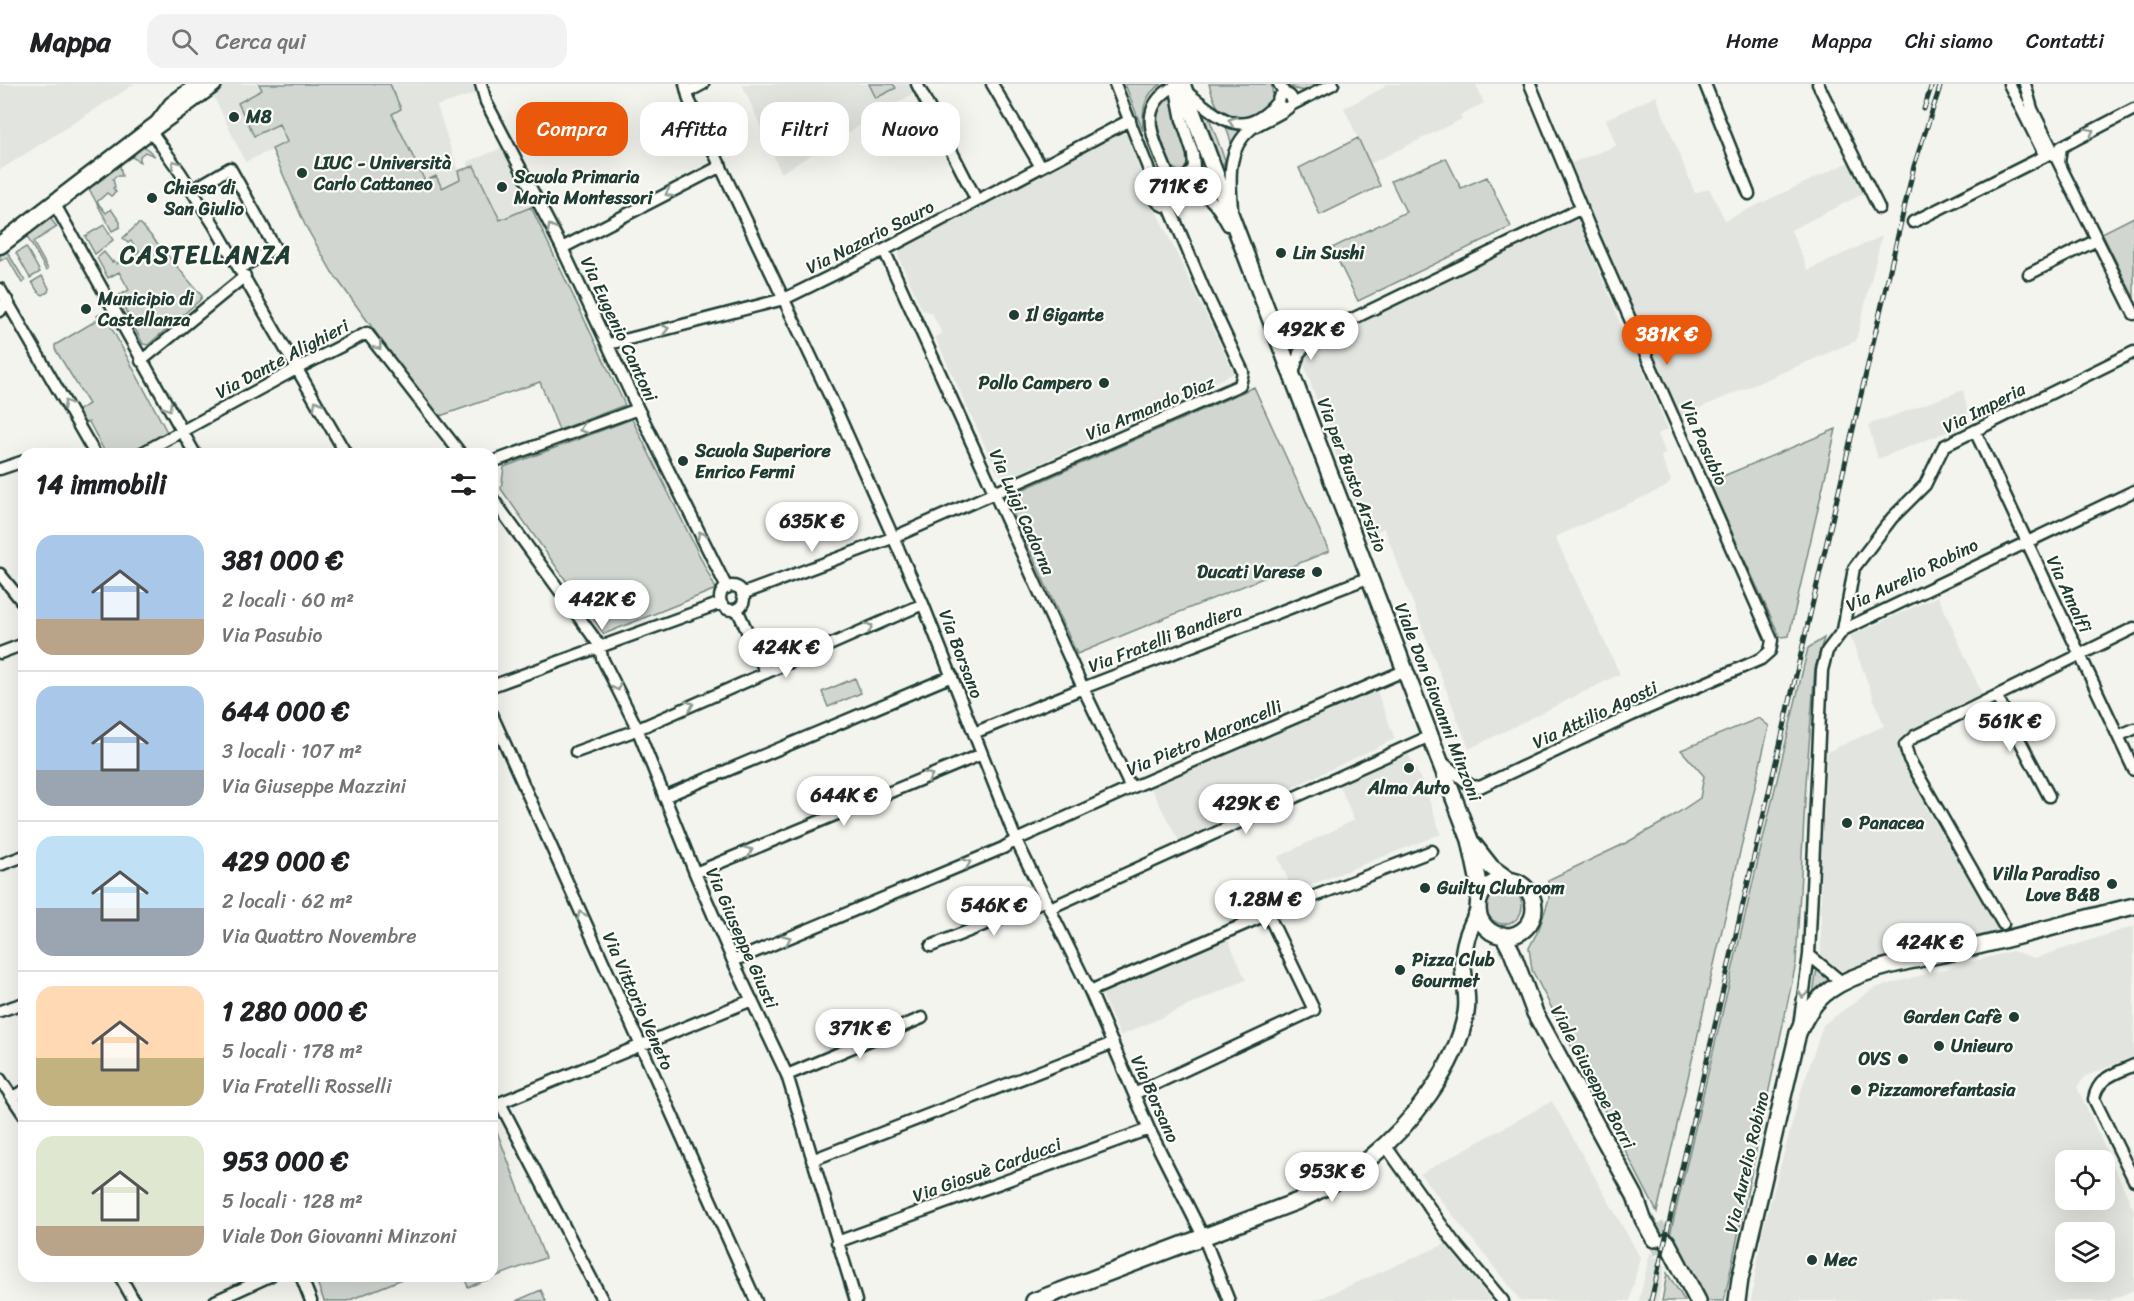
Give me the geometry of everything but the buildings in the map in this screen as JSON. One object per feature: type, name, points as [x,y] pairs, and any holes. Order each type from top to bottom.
[{"type":"main road","points":[[0,245],[206,85]]},
{"type":"main road","name":"Via per Busto Arsizio","points":[[1178,87],[1250,264],[1370,578]]},
{"type":"main road","name":"Viale Don Giovanni Minzoni","points":[[1370,578],[1470,840],[1479,883],[1479,904]]},
{"type":"main road","name":"Viale Don Giovanni Minzoni","points":[[1470,840],[1491,867],[1509,880]]},
{"type":"main road","points":[[1034,1301],[1057,1297],[1298,1201],[1333,1184],[1368,1161],[1420,1107],[1442,1072],[1459,1036],[1466,1012],[1467,993],[1463,950],[1467,933],[1484,890],[1500,880],[1519,882],[1532,897],[1534,906],[1533,916],[1528,924],[1513,935],[1496,932],[1476,934],[1463,950]]},
{"type":"main road","points":[[1479,904],[1480,918],[1496,932]]},
{"type":"main road","name":"Via Aurelio Robino","points":[[1737,1301],[1740,1279],[1798,1033],[1806,1015],[1817,1001],[1858,974],[2008,939],[2134,906]]},
{"type":"main road","name":"Viale Giuseppe Borri","points":[[1521,931],[1521,975]]},
{"type":"main road","name":"Viale Giuseppe Borri","points":[[1496,932],[1521,975],[1535,1013],[1635,1196],[1643,1219],[1660,1241],[1698,1301]]},
{"type":"main road","name":"Viale Giuseppe Borri","points":[[1660,1241],[1689,1301]]},
{"type":"street","name":"Via Eugenio Cantoni","points":[[481,84],[486,102],[562,248],[638,409],[727,588]]},
{"type":"street","points":[[686,88],[703,84]]},
{"type":"street","points":[[917,84],[977,201]]},
{"type":"street","points":[[993,84],[1041,167]]},
{"type":"street","points":[[1115,84],[1150,173],[1158,184]]},
{"type":"street","points":[[1278,84],[1285,100]]},
{"type":"street","points":[[1178,87],[1216,114],[1243,125],[1266,115],[1285,100],[1316,94],[1333,84]]},
{"type":"street","name":"Via Pasubio","points":[[1530,84],[1582,208],[1769,630],[1772,640],[1770,651]]},
{"type":"street","points":[[1705,84],[1749,194]]},
{"type":"street","points":[[1818,84],[1879,208]]},
{"type":"street","points":[[2009,84],[2049,154],[2059,164],[2134,314]]},
{"type":"street","points":[[2025,84],[2049,154]]},
{"type":"street","points":[[1158,184],[1155,189],[1155,198],[1161,205],[1169,206],[1177,202],[1175,185],[1150,122],[1153,103],[1160,95],[1178,87]]},
{"type":"street","points":[[1175,185],[1189,175],[1194,167],[1193,154],[1182,120],[1178,87]]},
{"type":"street","name":"Via Borsano","points":[[686,88],[924,604],[1016,840],[1090,991],[1149,1129],[1204,1238],[1229,1301]]},
{"type":"street","points":[[1234,224],[1230,173],[1232,157],[1250,130],[1285,100]]},
{"type":"street","points":[[2059,164],[2061,147],[2134,109]]},
{"type":"street","name":"Via Nazario Sauro","points":[[609,344],[783,299],[884,250],[1130,120]]},
{"type":"street","points":[[150,130],[192,190],[242,272],[343,448]]},
{"type":"street","points":[[1914,222],[2049,154]]},
{"type":"street","points":[[562,248],[721,166]]},
{"type":"street","points":[[141,361],[242,272],[274,248],[230,168],[192,190]]},
{"type":"street","points":[[1158,184],[1196,190],[1208,197],[1218,207],[1250,264]]},
{"type":"street","points":[[54,203],[192,448]]},
{"type":"street","name":"Via Armando Diaz","points":[[742,594],[892,538],[1240,385],[1243,372],[1203,287],[1169,206]]},
{"type":"street","points":[[1293,375],[1294,362],[1313,338],[1582,208]]},
{"type":"street","points":[[2029,274],[2097,240]]},
{"type":"street","name":"Via Luigi Cadorna","points":[[884,250],[1083,688],[1131,788]]},
{"type":"street","points":[[0,289],[92,448]]},
{"type":"street","points":[[0,311],[7,300]]},
{"type":"street","points":[[1273,324],[1290,336],[1313,338]]},
{"type":"street","name":"Via Dante Alighieri","points":[[151,448],[367,333],[456,448]]},
{"type":"street","name":"Via Imperia","points":[[1844,630],[1854,568],[1892,518],[1925,485],[1944,446],[2134,352]]},
{"type":"street","points":[[498,460],[638,409]]},
{"type":"street","name":"Via Amalfi","points":[[1975,431],[2134,770]]},
{"type":"street","points":[[0,469],[18,463]]},
{"type":"street","name":"Via Aurelio Robino","points":[[1798,1033],[1809,955],[1822,670],[1827,651],[1844,630],[2134,491]]},
{"type":"street","name":"Via Giuseppe Giusti","points":[[498,506],[600,646],[602,658],[637,728],[694,873],[787,1075],[856,1301]]},
{"type":"street","points":[[0,574],[18,596]]},
{"type":"street","name":"Via Fratelli Bandiera","points":[[974,733],[1083,688],[1370,578]]},
{"type":"street","points":[[736,587],[742,594],[743,603],[737,609],[728,609],[721,603],[721,594],[727,588],[736,587]]},
{"type":"street","points":[[498,684],[721,603]]},
{"type":"street","points":[[576,752],[631,732],[924,604]]},
{"type":"street","points":[[737,609],[766,673]]},
{"type":"street","points":[[2003,924],[1910,759],[1905,745],[1915,736],[2134,628]]},
{"type":"street","points":[[0,653],[18,646]]},
{"type":"street","name":"Via Attilio Agosti","points":[[1438,758],[1471,786],[1480,788],[1632,715],[1761,659],[1770,651]]},
{"type":"street","name":"Via Pietro Maroncelli","points":[[733,961],[1003,848],[1131,788],[1406,670]]},
{"type":"street","points":[[664,797],[952,676]]},
{"type":"street","points":[[1997,697],[2049,796]]},
{"type":"street","name":"Via Vittorio Veneto","points":[[498,729],[639,1046],[756,1301]]},
{"type":"street","points":[[2118,736],[2134,729]]},
{"type":"street","points":[[931,946],[1048,904],[1430,736]]},
{"type":"street","points":[[694,873],[982,754]]},
{"type":"street","points":[[1090,991],[1268,914],[1432,851]]},
{"type":"street","points":[[0,865],[18,858]]},
{"type":"street","points":[[1134,1094],[1314,1010],[1268,914]]},
{"type":"street","points":[[1809,955],[1843,983]]},
{"type":"street","points":[[498,1104],[752,1000]]},
{"type":"street","points":[[0,1011],[18,1005]]},
{"type":"street","points":[[787,1075],[922,1018]]},
{"type":"street","points":[[812,1160],[1113,1043]]},
{"type":"street","points":[[2134,1065],[2108,1077],[2096,1087],[2094,1099],[2134,1180]]},
{"type":"street","points":[[0,1079],[18,1106]]},
{"type":"street","points":[[12,1096],[18,1094]]},
{"type":"street","points":[[498,1109],[603,1301]]},
{"type":"street","name":"Via Giosuè Carducci","points":[[837,1242],[1149,1129]]},
{"type":"street","points":[[1385,1145],[1453,1240],[1503,1301]]},
{"type":"street","points":[[123,1282],[134,1301]]},
{"type":"street","points":[[215,1301],[257,1282]]},
{"type":"street","points":[[303,1282],[311,1301]]},
{"type":"shaded area","points":[[0,84],[135,84],[0,170]]},
{"type":"shaded area","name":"LIUC - Università Carlo Cattaneo","points":[[224,84],[478,84],[480,92],[437,106],[461,179],[442,188],[425,181],[305,225],[272,150],[245,162],[211,91]]},
{"type":"shaded area","points":[[259,84],[390,84],[401,109],[392,114],[425,181],[436,176],[442,188],[460,179],[458,171],[474,166],[500,220],[531,207],[625,405],[559,430],[540,382],[437,417],[332,272],[305,225],[272,149],[287,142],[279,124],[254,136],[238,103],[262,90]]},
{"type":"shaded area","points":[[742,84],[910,84],[914,93],[899,102],[861,102],[861,125],[849,132],[849,102],[760,102],[760,125]]},
{"type":"shaded area","points":[[869,84],[893,84],[896,88],[876,98]]},
{"type":"shaded area","points":[[1125,84],[1162,84],[1147,98],[1143,131]]},
{"type":"shaded area","points":[[1209,84],[1271,84],[1270,103],[1265,110],[1250,119],[1231,118],[1220,110]]},
{"type":"shaded area","points":[[1285,84],[1293,86],[1322,84],[1304,90]]},
{"type":"shaded area","points":[[1384,84],[1476,84],[1484,103],[1460,115],[1462,119],[1370,164],[1344,108],[1385,87]]},
{"type":"shaded area","points":[[1172,96],[1187,153],[1188,162],[1183,171],[1173,168],[1156,121],[1160,105]]},
{"type":"shaded area","points":[[1656,96],[1695,193],[1709,188],[1725,220],[1851,161],[1867,192],[1791,230],[1808,270],[1882,236],[1856,341],[1679,417],[1566,165],[1616,146],[1606,119]]},
{"type":"shaded area","points":[[1198,112],[1208,115],[1225,160],[1221,171]]},
{"type":"shaded area","points":[[1224,121],[1248,128],[1233,148]]},
{"type":"shaded area","points":[[1191,131],[1215,194],[1199,186],[1188,184],[1193,179],[1196,168]]},
{"type":"shaded area","points":[[1120,133],[1127,133],[1148,194],[1234,373],[1009,478],[997,472],[935,337],[942,334],[932,313],[922,310],[898,256],[900,249]]},
{"type":"shaded area","points":[[1358,138],[1380,186],[1320,215],[1299,168]]},
{"type":"shaded area","points":[[143,145],[155,156],[145,152],[140,156],[140,162],[132,157],[125,159]]},
{"type":"shaded area","name":"Scuola Primaria Maria Montessori","points":[[502,148],[531,207],[500,220],[474,166],[469,167],[467,162]]},
{"type":"shaded area","points":[[774,156],[809,156],[781,173]]},
{"type":"shaded area","points":[[1446,158],[1461,188],[1487,177],[1511,227],[1358,301],[1332,248],[1406,212],[1391,181]]},
{"type":"shaded area","points":[[123,160],[120,166],[122,176],[116,176],[113,179],[115,187],[113,188],[116,192],[111,196],[107,193],[97,202],[106,213],[111,209],[120,222],[120,227],[112,231],[88,187]]},
{"type":"shaded area","points":[[2134,217],[2134,298],[2102,233]]},
{"type":"shaded area","points":[[50,218],[57,227],[33,242],[48,269],[46,270],[26,235]]},
{"type":"shaded area","points":[[1569,219],[1578,220],[1621,328],[1626,330],[1668,429],[1658,434],[1666,454],[1661,456],[1671,481],[1666,487],[1555,537],[1620,674],[1469,749],[1384,528],[1367,536],[1303,362],[1309,349]]},
{"type":"shaded area","points":[[138,224],[141,224],[202,296],[148,345],[143,344],[118,296],[129,290],[119,272],[108,278],[97,258],[104,252],[112,262],[117,264],[122,259],[126,263],[139,251],[131,241],[128,243],[123,238]]},
{"type":"shaded area","points":[[104,225],[113,240],[95,254],[85,236]]},
{"type":"shaded area","points":[[26,247],[40,272],[30,278],[16,253]]},
{"type":"shaded area","points":[[6,250],[25,281],[22,283],[7,257],[0,261],[0,255]]},
{"type":"shaded area","points":[[42,276],[49,288],[48,292],[43,295],[38,292],[32,282]]},
{"type":"shaded area","points":[[103,312],[167,432],[139,448],[103,448],[89,422],[83,423],[75,412],[89,404],[55,349],[55,345],[99,319],[97,316]]},
{"type":"shaded area","points":[[1254,387],[1329,551],[1077,654],[1013,513],[1019,491]]},
{"type":"shaded area","points":[[1963,390],[1970,423],[1878,459],[1868,425]]},
{"type":"shaded area","points":[[632,419],[716,589],[604,634],[501,489],[504,467]]},
{"type":"shaded area","points":[[1836,429],[1789,636],[1780,637],[1709,482]]},
{"type":"shaded area","points":[[1938,596],[1988,707],[1911,748],[1939,798],[1925,805],[1999,930],[1845,973],[1821,955],[1821,857],[1827,752],[1884,726],[1850,636]]},
{"type":"shaded area","points":[[1824,638],[1815,668],[1796,963],[1724,1301],[1706,1301],[1670,1235],[1808,648]]},
{"type":"shaded area","points":[[855,678],[861,693],[828,707],[822,692]]},
{"type":"shaded area","points":[[1377,691],[1395,739],[1179,841],[1150,787]]},
{"type":"shaded area","points":[[1759,718],[1769,726],[1657,1212],[1532,970],[1529,948],[1539,929],[1549,899],[1548,880],[1624,844],[1700,798],[1704,776],[1681,750]]},
{"type":"shaded area","points":[[1408,753],[1425,788],[1441,834],[1293,892],[1278,857],[1354,820],[1339,784],[1400,754]]},
{"type":"shaded area","points":[[1504,888],[1517,893],[1522,906],[1517,919],[1504,924],[1491,919],[1486,906],[1491,893]]},
{"type":"shaded area","points":[[2134,926],[2134,1056],[2086,1076],[2077,1087],[2106,1150],[2055,1150],[2055,1210],[2115,1210],[2115,1169],[2134,1210],[2134,1290],[2109,1301],[1751,1301],[1762,1232],[1801,1091],[1823,1025],[1874,988],[2012,951],[2035,958]]},
{"type":"shaded area","points":[[1227,937],[1246,980],[1120,1036],[1101,993]]},
{"type":"shaded area","points":[[1817,968],[1836,982],[1812,1002]]},
{"type":"shaded area","points":[[1552,1101],[1640,1257],[1630,1301],[1521,1301],[1420,1174]]},
{"type":"shaded area","points":[[498,1135],[545,1258],[498,1276]]},
{"type":"shaded area","points":[[1445,1244],[1492,1301],[1314,1301]]},
{"type":"shaded area","points":[[1650,1252],[1665,1266],[1658,1301],[1639,1301]]},
{"type":"shaded area","points":[[1667,1273],[1685,1301],[1662,1301]]},
{"type":"shaded area","points":[[317,1282],[395,1282],[347,1301],[324,1301]]},
{"type":"shaded area","points":[[466,1282],[481,1282],[468,1287]]},
{"type":"shaded area","points":[[541,1290],[546,1301],[516,1301]]},
{"type":"tunnel","points":[[1657,1225],[1667,1242]]},
{"type":"tunnel","points":[[1654,1239],[1663,1256]]},
{"type":"railway","points":[[1924,109],[1932,84]]},
{"type":"railway","points":[[1651,1301],[1914,166],[1941,84]]},
{"type":"place","name":"M8","points":[[234,117]]},
{"type":"place","name":"LIUC - Università Carlo Cattaneo","points":[[302,173]]},
{"type":"place","name":"Scuola Primaria Maria Montessori","points":[[502,187]]},
{"type":"place","name":"Chiesa di San Giulio","points":[[152,198]]},
{"type":"place","name":"Lin Sushi","points":[[1281,253]]},
{"type":"place","name":"Municipio di Castellanza","points":[[86,309]]},
{"type":"place","name":"Il Gigante","points":[[1014,315]]},
{"type":"place","name":"Pollo Campero","points":[[1104,383]]},
{"type":"place","name":"Scuola Superiore Enrico Fermi","points":[[683,461]]},
{"type":"place","name":"Ducati Varese","points":[[1317,572]]},
{"type":"place","name":"Alma Auto","points":[[1409,768]]},
{"type":"place","name":"Panacea","points":[[1847,823]]},
{"type":"place","name":"Villa Paradiso Love B&B","points":[[2112,884]]},
{"type":"place","name":"Guilty Clubroom","points":[[1425,888]]},
{"type":"place","name":"Pizza Club Gourmet","points":[[1400,970]]},
{"type":"place","name":"Garden Cafè","points":[[2014,1017]]},
{"type":"place","name":"Unieuro","points":[[1939,1046]]},
{"type":"place","name":"OVS","points":[[1903,1059]]},
{"type":"place","name":"Pizzamorefantasia","points":[[1856,1090]]},
{"type":"place","name":"Mec","points":[[1812,1260]]},
{"type":"district","name":"CASTELLANZA","points":[[206,255]]}]
